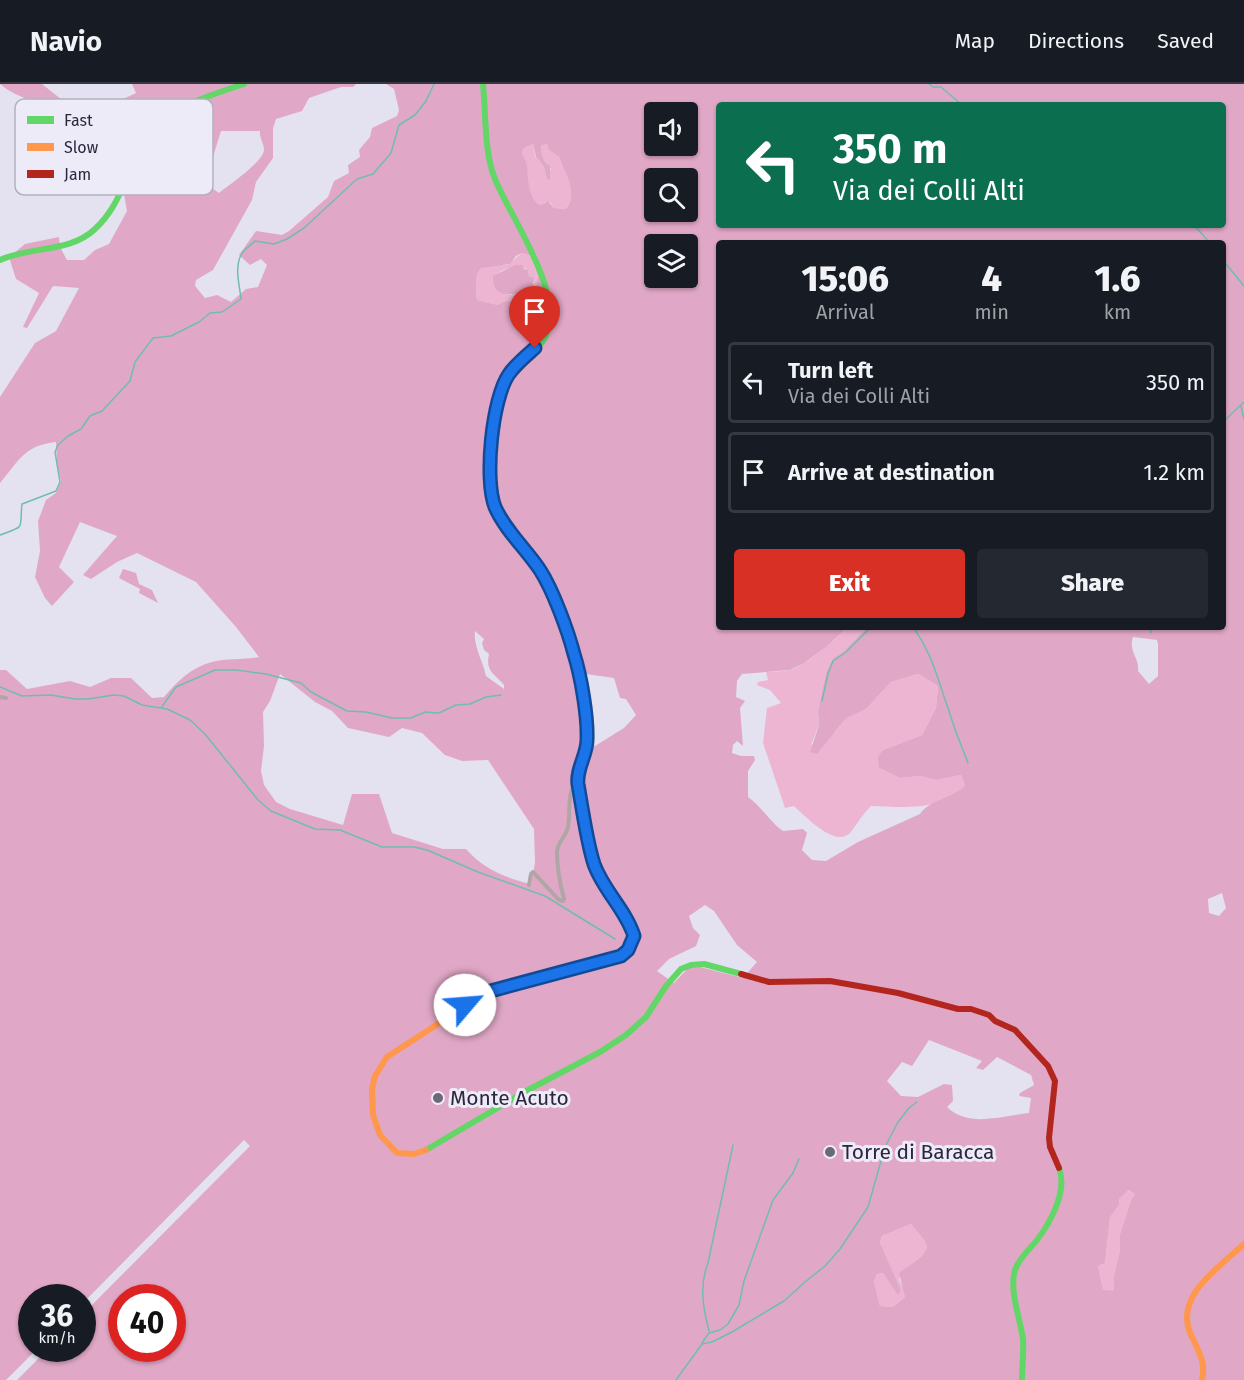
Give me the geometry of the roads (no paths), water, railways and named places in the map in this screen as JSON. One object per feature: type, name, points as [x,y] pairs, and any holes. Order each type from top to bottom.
[{"type":"street","points":[[204,99],[244,84]]},
{"type":"street","points":[[483,84],[490,160],[495,179],[529,243],[549,299],[551,314],[543,341],[509,373],[504,383],[493,426],[490,490],[503,522],[542,573],[574,653],[582,687],[587,740],[577,780],[570,796],[567,835],[558,845],[558,872],[564,899],[559,900],[533,872],[529,885]]},
{"type":"street","points":[[0,260],[15,252],[67,244],[87,236],[95,229],[118,195]]},
{"type":"street","points":[[0,697],[6,698]]},
{"type":"street","points":[[577,780],[594,864],[608,893],[632,929],[634,936],[632,942],[621,956],[487,992],[454,1011],[387,1058],[375,1076],[372,1089],[373,1115],[380,1135],[397,1153],[414,1154],[426,1150],[516,1096],[624,1037],[643,1021],[676,972],[695,964],[769,982],[818,980],[898,993],[988,1015],[1020,1034],[1048,1066],[1055,1081],[1055,1099],[1049,1138],[1050,1147],[1061,1173],[1062,1185],[1049,1220],[1015,1271],[1014,1292],[1023,1340],[1022,1380]]},
{"type":"street","points":[[1202,1380],[1205,1364],[1188,1331],[1189,1307],[1203,1280],[1244,1244]]},
{"type":"waterway","points":[[0,535],[20,526],[22,504],[56,491],[60,482],[55,452],[58,445],[81,429],[90,416],[102,411],[130,381],[135,362],[153,338],[171,336],[199,322],[210,313],[222,312],[241,299],[238,266],[243,251],[255,241],[274,244],[287,239],[304,228],[357,179],[373,174],[391,153],[399,125],[415,115],[426,101],[434,84]]},
{"type":"waterway","points":[[929,84],[933,87],[941,87],[958,102]]},
{"type":"waterway","points":[[1197,228],[1207,240]]},
{"type":"waterway","points":[[1226,264],[1244,286]]},
{"type":"waterway","points":[[1226,419],[1244,402]]},
{"type":"waterway","points":[[1241,406],[1244,419]]},
{"type":"waterway","points":[[822,701],[833,661],[846,652],[868,630]]},
{"type":"waterway","points":[[915,630],[931,659],[968,763]]},
{"type":"waterway","points":[[161,708],[176,687],[215,670],[266,674],[301,683],[311,692],[347,711],[366,712],[392,718],[411,718],[425,712],[439,713],[456,705],[470,704],[486,697],[501,695]]},
{"type":"waterway","points":[[0,687],[22,696],[51,695],[75,699],[124,696],[142,705],[167,709],[190,720],[205,734],[258,800],[271,811],[315,829],[340,830],[382,847],[414,847],[427,850],[478,872],[545,896],[615,939]]},
{"type":"waterway","points":[[676,1380],[702,1344],[712,1342],[732,1332],[784,1301],[825,1266],[840,1249],[868,1207],[885,1147],[898,1122],[917,1102]]},
{"type":"waterway","points":[[709,1331],[704,1305],[705,1272],[733,1145]]},
{"type":"waterway","points":[[702,1343],[709,1333],[720,1330],[728,1324],[739,1305],[744,1281],[773,1200],[793,1173],[799,1159]]},
{"type":"place","name":"Monte Acuto","points":[[438,1098]]},
{"type":"place","name":"Torre di Baracca","points":[[830,1152]]}]
